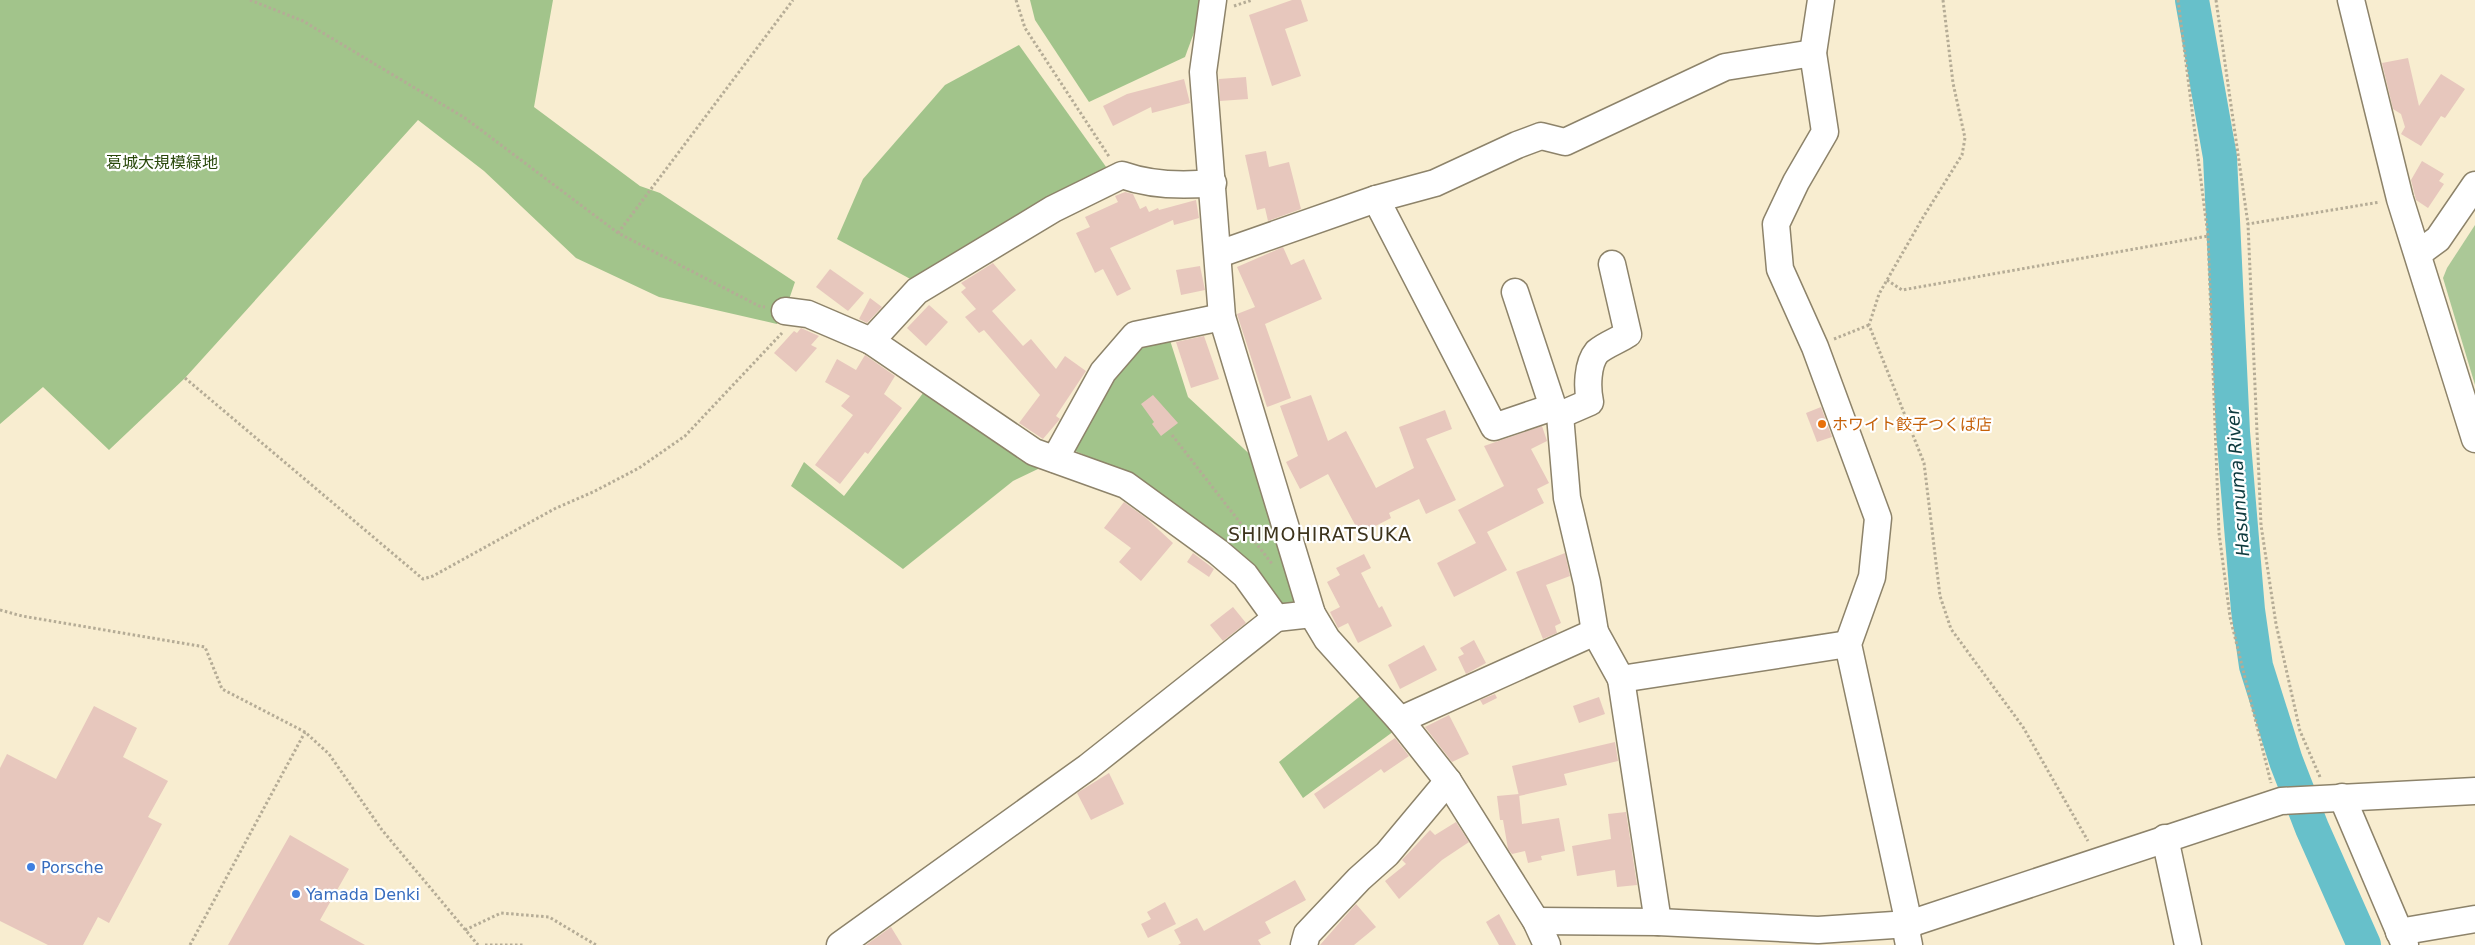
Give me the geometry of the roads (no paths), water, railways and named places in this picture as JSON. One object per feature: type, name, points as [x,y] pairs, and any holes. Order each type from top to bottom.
[{"type":"street","points":[[1213,0],[1203,72],[1219,254],[1222,317],[1312,614],[1328,639],[1400,720],[1448,781],[1536,921],[1547,945]]},
{"type":"street","points":[[1821,0],[1813,53],[1825,132],[1796,182],[1776,224],[1780,269],[1815,347],[1878,518],[1872,577],[1848,644],[1909,934]]},
{"type":"street","points":[[2351,0],[2400,199],[2419,253],[2475,439]]},
{"type":"street","points":[[1219,254],[1376,199],[1435,183],[1517,145],[1541,136],[1565,142],[1725,67],[1813,53]]},
{"type":"street","points":[[872,341],[917,291],[1053,209],[1122,175],[1136,180],[1192,185],[1213,183]]},
{"type":"street","points":[[2419,253],[2438,239],[2475,185]]},
{"type":"street","points":[[1376,199],[1494,427],[1590,402],[1588,391],[1590,366],[1597,352],[1628,334],[1612,264]]},
{"type":"street","points":[[1515,292],[1556,411],[1566,498],[1587,583],[1595,632],[1621,679],[1658,922]]},
{"type":"street","points":[[797,313],[872,341],[1034,452],[1126,485],[1218,552],[1245,575],[1276,618]]},
{"type":"street","points":[[1055,460],[1103,372],[1134,334],[1222,317]]},
{"type":"street","points":[[840,945],[1160,713],[1276,618],[1312,614]]},
{"type":"street","points":[[1400,720],[1595,632]]},
{"type":"street","points":[[1621,679],[1848,644]]},
{"type":"street","points":[[1304,945],[1307,934],[1359,879],[1387,854],[1448,781]]},
{"type":"street","points":[[1536,921],[1658,922],[1909,934],[2165,838],[2279,802],[2475,791]]},
{"type":"street","points":[[2332,798],[2402,939],[2475,919]]},
{"type":"street","points":[[2165,838],[2188,945]]},
{"type":"waterway","name":"Hasunuma River","points":[[2192,0],[2220,157],[2233,432],[2248,610],[2256,666],[2286,761],[2312,828],[2364,945]]},
{"type":"place","name":"ホワイト餃子つくば店","points":[[1822,424]]},
{"type":"place","name":"Porsche","points":[[31,867]]},
{"type":"place","name":"Yamada Denki","points":[[296,894]]},
{"type":"district","name":"SHIMOHIRATSUKA","points":[[1320,534]]},
{"type":"park label","name":"葛城大規模緑地","points":[[162,162]]}]
